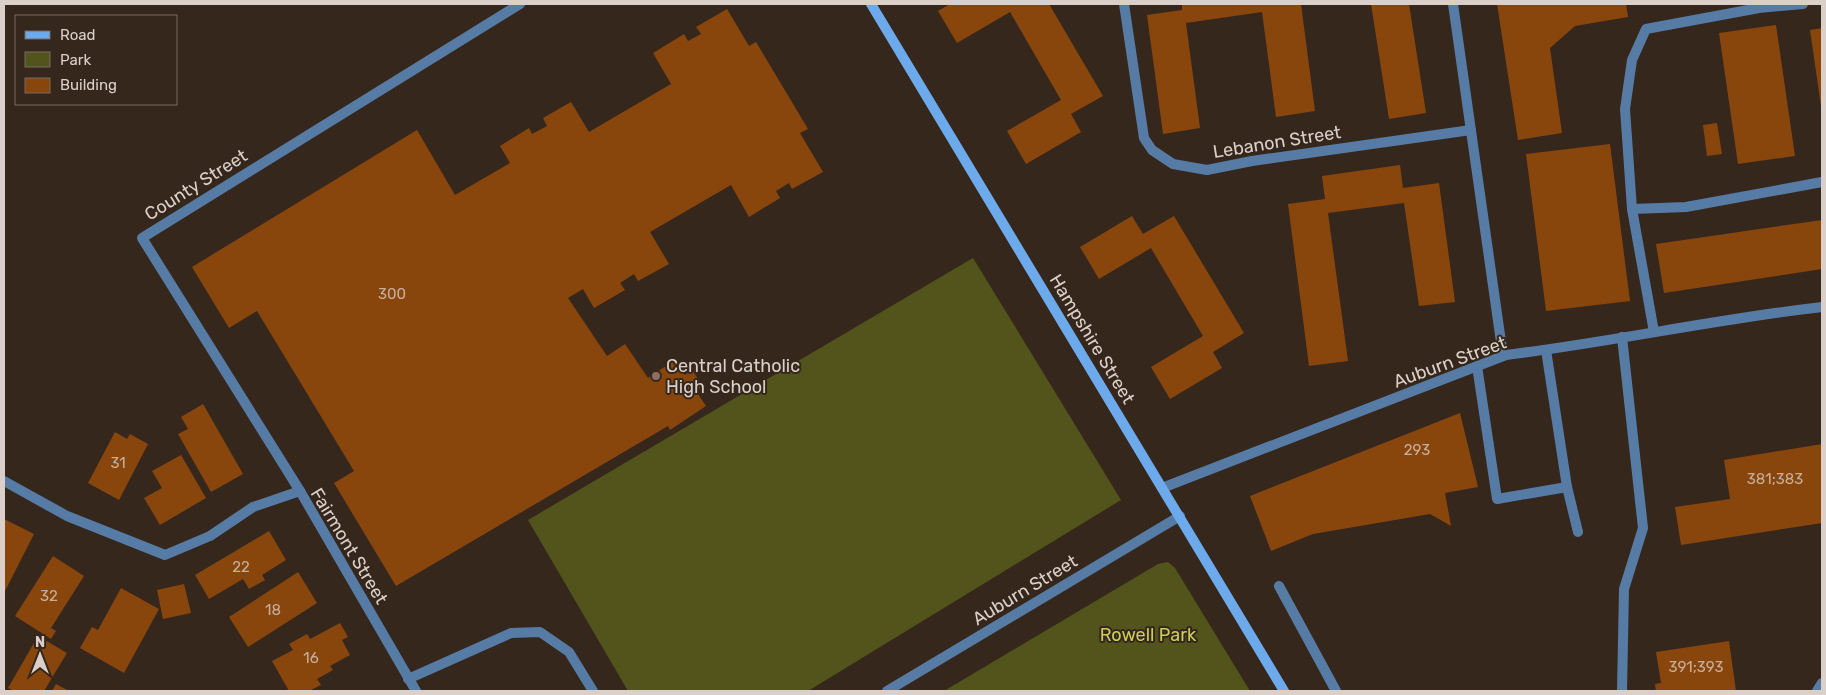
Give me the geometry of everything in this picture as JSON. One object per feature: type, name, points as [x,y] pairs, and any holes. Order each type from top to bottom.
[{"type":"street","name":"County Street","points":[[300,491],[142,238],[520,4]]},
{"type":"street","name":"Hampshire Street","points":[[871,4],[1284,691]]},
{"type":"street","name":"Lebanon Street","points":[[1124,4],[1144,138],[1152,150],[1173,164],[1208,170],[1252,161],[1471,130]]},
{"type":"street","points":[[1453,4],[1503,356]]},
{"type":"street","points":[[1654,332],[1632,209],[1625,109],[1632,60],[1646,28],[1759,8],[1803,4]]},
{"type":"street","points":[[1632,209],[1686,207],[1822,182]]},
{"type":"street","name":"Auburn Street","points":[[1162,488],[1503,356],[1822,307]]},
{"type":"street","points":[[1622,337],[1643,528],[1624,589],[1622,691]]},
{"type":"street","points":[[1546,350],[1567,487],[1578,532]]},
{"type":"street","points":[[1477,366],[1497,499],[1567,487]]},
{"type":"street","name":"Fairmont Street","points":[[4,481],[67,516],[165,555],[210,536],[253,507],[300,491],[416,691]]},
{"type":"street","name":"Auburn Street","points":[[887,691],[1180,516]]},
{"type":"street","points":[[1279,586],[1336,691]]},
{"type":"street","points":[[408,679],[511,633],[540,632],[569,652],[593,691]]},
{"type":"street","points":[[1817,691],[1822,683]]},
{"type":"green space","points":[[973,258],[1121,500],[808,691],[628,691],[528,520]]},
{"type":"green space","name":"Rowell Park","points":[[1168,562],[1175,568],[1250,691],[944,691],[1158,564]]},
{"type":"building","points":[[950,4],[1049,4],[1103,96],[1071,114],[1081,132],[1026,164],[1007,131],[1061,100],[1010,12],[957,43],[938,11]]},
{"type":"building","points":[[1182,4],[1301,4],[1315,111],[1276,117],[1262,12],[1186,23],[1200,128],[1163,134],[1147,15],[1182,10]]},
{"type":"building","points":[[1371,4],[1409,4],[1426,113],[1389,119]]},
{"type":"building","points":[[1497,4],[1626,4],[1628,17],[1575,26],[1550,48],[1562,133],[1518,140]]},
{"type":"building","name":"Central Catholic High School","points":[[727,9],[749,46],[756,42],[808,129],[800,133],[823,172],[792,189],[789,183],[776,191],[780,198],[749,217],[731,185],[650,232],[669,264],[638,281],[634,274],[620,283],[625,290],[594,308],[583,289],[568,298],[607,356],[625,344],[648,378],[675,360],[685,375],[692,370],[703,386],[696,391],[706,406],[670,430],[668,426],[396,586],[334,483],[354,471],[257,311],[229,328],[192,267],[417,130],[455,195],[510,163],[500,146],[529,128],[532,134],[547,126],[543,118],[571,102],[589,132],[671,84],[653,53],[684,34],[688,41],[701,34],[696,27]]},
{"type":"building","points":[[1776,25],[1795,156],[1738,164],[1719,33]]},
{"type":"building","points":[[1822,28],[1822,106],[1821,106],[1810,30]]},
{"type":"building","points":[[1717,123],[1722,154],[1707,156],[1703,125]]},
{"type":"building","points":[[1610,144],[1630,301],[1546,311],[1526,154]]},
{"type":"building","points":[[1400,165],[1403,188],[1439,183],[1455,302],[1419,306],[1404,203],[1328,213],[1348,361],[1309,366],[1288,204],[1325,199],[1322,176]]},
{"type":"building","points":[[1132,216],[1143,234],[1174,216],[1244,333],[1213,352],[1222,368],[1170,399],[1151,367],[1203,336],[1151,248],[1099,279],[1080,247]]},
{"type":"building","points":[[1822,220],[1822,269],[1664,293],[1656,244]]},
{"type":"building","points":[[203,404],[243,474],[211,492],[178,434],[188,429],[181,417]]},
{"type":"building","points":[[1460,413],[1478,487],[1445,493],[1451,526],[1430,514],[1313,534],[1271,551],[1250,496]]},
{"type":"building","points":[[115,432],[127,439],[130,434],[148,444],[119,500],[88,483]]},
{"type":"building","points":[[1822,444],[1822,523],[1681,545],[1675,507],[1730,499],[1724,460]]},
{"type":"building","points":[[181,455],[206,498],[160,525],[144,498],[162,488],[152,471]]},
{"type":"building","points":[[4,519],[34,534],[4,593]]},
{"type":"building","points":[[269,531],[286,560],[262,575],[265,580],[249,589],[243,579],[209,599],[195,575]]},
{"type":"building","points":[[53,556],[84,576],[51,628],[56,631],[51,639],[15,616]]},
{"type":"building","points":[[298,572],[317,603],[248,647],[229,617]]},
{"type":"building","points":[[184,584],[191,613],[163,619],[157,590]]},
{"type":"building","points":[[121,588],[159,609],[124,673],[80,648],[92,627],[98,630]]},
{"type":"building","points":[[340,623],[348,637],[342,640],[350,655],[330,666],[333,670],[317,679],[321,685],[309,691],[289,691],[272,661],[293,650],[289,644],[307,634],[310,639]]},
{"type":"building","points":[[38,636],[67,653],[44,691],[14,691],[8,688]]},
{"type":"building","points":[[1729,641],[1736,691],[1656,691],[1655,684],[1661,683],[1656,652]]},
{"type":"building","points":[[56,684],[69,691],[52,691]]},
{"type":"place","name":"Central Catholic High School","points":[[656,376]]}]
